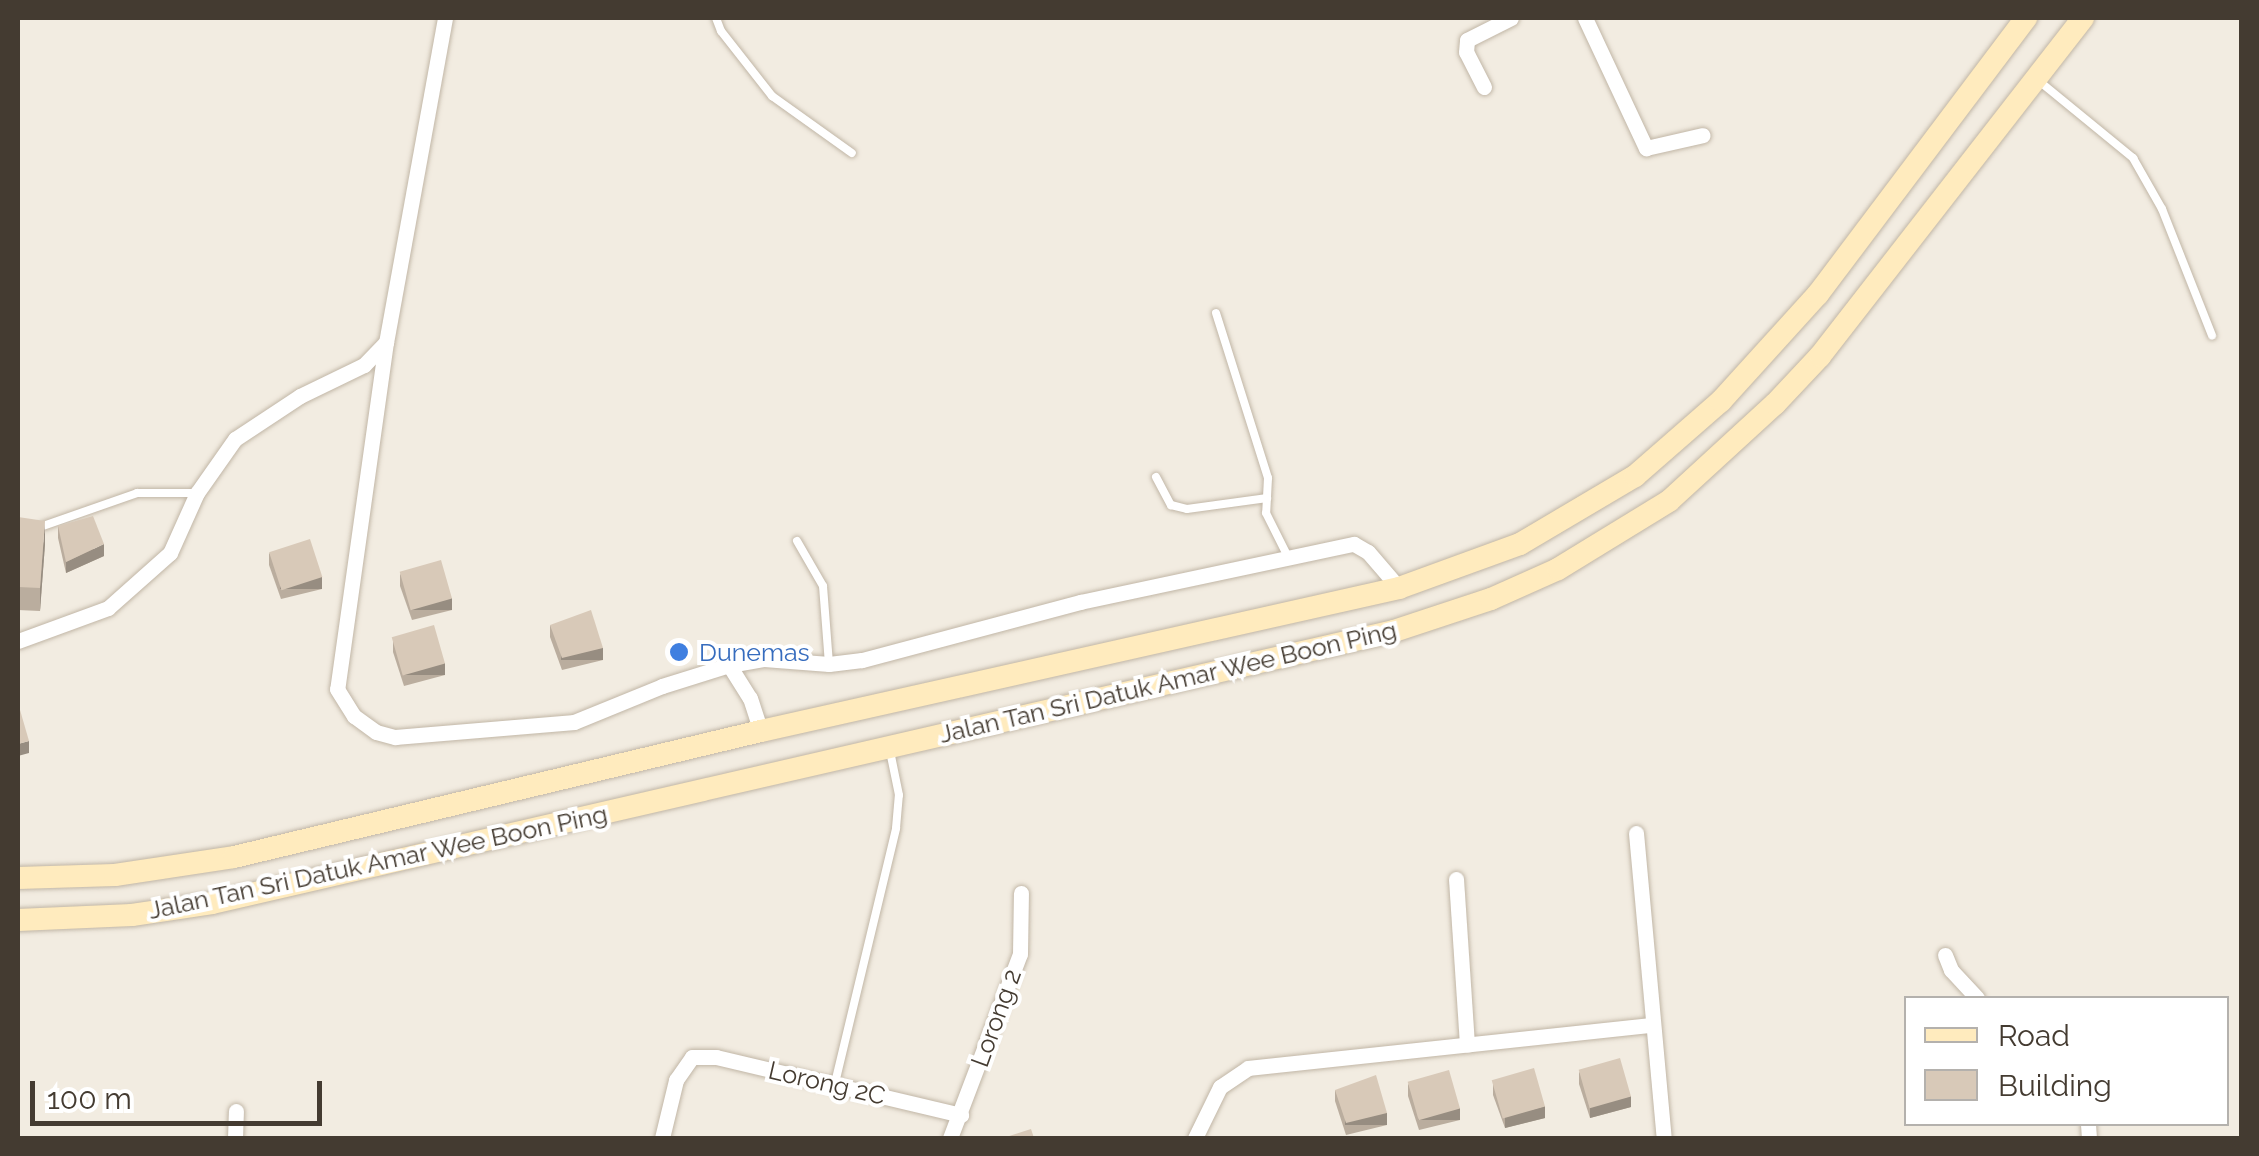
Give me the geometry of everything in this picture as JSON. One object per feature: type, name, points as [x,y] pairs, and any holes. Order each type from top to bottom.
[{"type":"main road","name":"Jalan Tan Sri Datuk Amar Wee Boon Ping","points":[[18,878],[115,876],[234,857],[761,731],[1399,588],[1520,544],[1635,476],[1721,401],[1818,294],[2026,18]]},
{"type":"main road","name":"Jalan Tan Sri Datuk Amar Wee Boon Ping","points":[[18,920],[132,915],[212,903],[1394,631],[1491,599],[1558,570],[1669,501],[1724,454],[1820,356],[2083,18]]},
{"type":"street","points":[[445,18],[386,342],[336,688],[354,716],[376,732],[395,737],[574,722],[662,686],[729,665],[764,658],[828,664],[1354,544],[1368,552],[1399,588]]},
{"type":"street","points":[[1484,87],[1466,52],[1466,40],[1511,18]]},
{"type":"street","points":[[1586,18],[1646,148],[1703,135]]},
{"type":"street","points":[[18,641],[108,608],[170,553],[196,493],[235,439],[300,396],[364,365],[386,342]]},
{"type":"street","points":[[729,665],[750,698],[761,731]]},
{"type":"street","points":[[1636,832],[1664,1138]]},
{"type":"street","points":[[1456,879],[1467,1044]]},
{"type":"street","name":"Lorong 2","points":[[950,1138],[962,1115],[1020,954],[1020,893]]},
{"type":"street","points":[[1945,956],[1952,970],[1976,996]]},
{"type":"street","points":[[1195,1138],[1220,1087],[1248,1068],[1651,1025]]},
{"type":"street","name":"Lorong 2C","points":[[662,1138],[676,1080],[692,1057],[716,1057],[962,1115]]},
{"type":"street","points":[[235,1138],[236,1111]]},
{"type":"lane","points":[[716,18],[721,31],[772,96],[852,153]]},
{"type":"lane","points":[[2036,78],[2133,158],[2162,209],[2212,335]]},
{"type":"lane","points":[[1216,313],[1264,464],[1271,526],[1288,557]]},
{"type":"lane","points":[[1156,477],[1171,504],[1186,509],[1267,498]]},
{"type":"lane","points":[[43,526],[137,493],[196,493]]},
{"type":"lane","points":[[797,542],[823,586],[828,664]]},
{"type":"lane","points":[[835,1084],[896,828],[899,795],[889,746]]},
{"type":"building","points":[[93,516],[104,544],[66,562],[58,526]]},
{"type":"building","points":[[18,517],[45,521],[40,588],[18,587]]},
{"type":"building","points":[[310,539],[322,577],[281,590],[269,552]]},
{"type":"building","points":[[441,560],[452,598],[411,610],[400,572]]},
{"type":"building","points":[[591,610],[603,648],[562,658],[550,625]]},
{"type":"building","points":[[434,625],[445,663],[403,676],[392,637]]},
{"type":"building","points":[[18,703],[29,741],[18,744]]},
{"type":"building","points":[[1620,1058],[1631,1096],[1590,1108],[1579,1070]]},
{"type":"building","points":[[1534,1068],[1545,1106],[1503,1119],[1492,1080]]},
{"type":"building","points":[[1449,1070],[1460,1108],[1419,1120],[1408,1082]]},
{"type":"building","points":[[1376,1075],[1387,1113],[1346,1123],[1335,1090]]},
{"type":"building","points":[[1031,1129],[1034,1138],[1003,1138]]},
{"type":"place","name":"Dunemas","points":[[679,652]]}]
